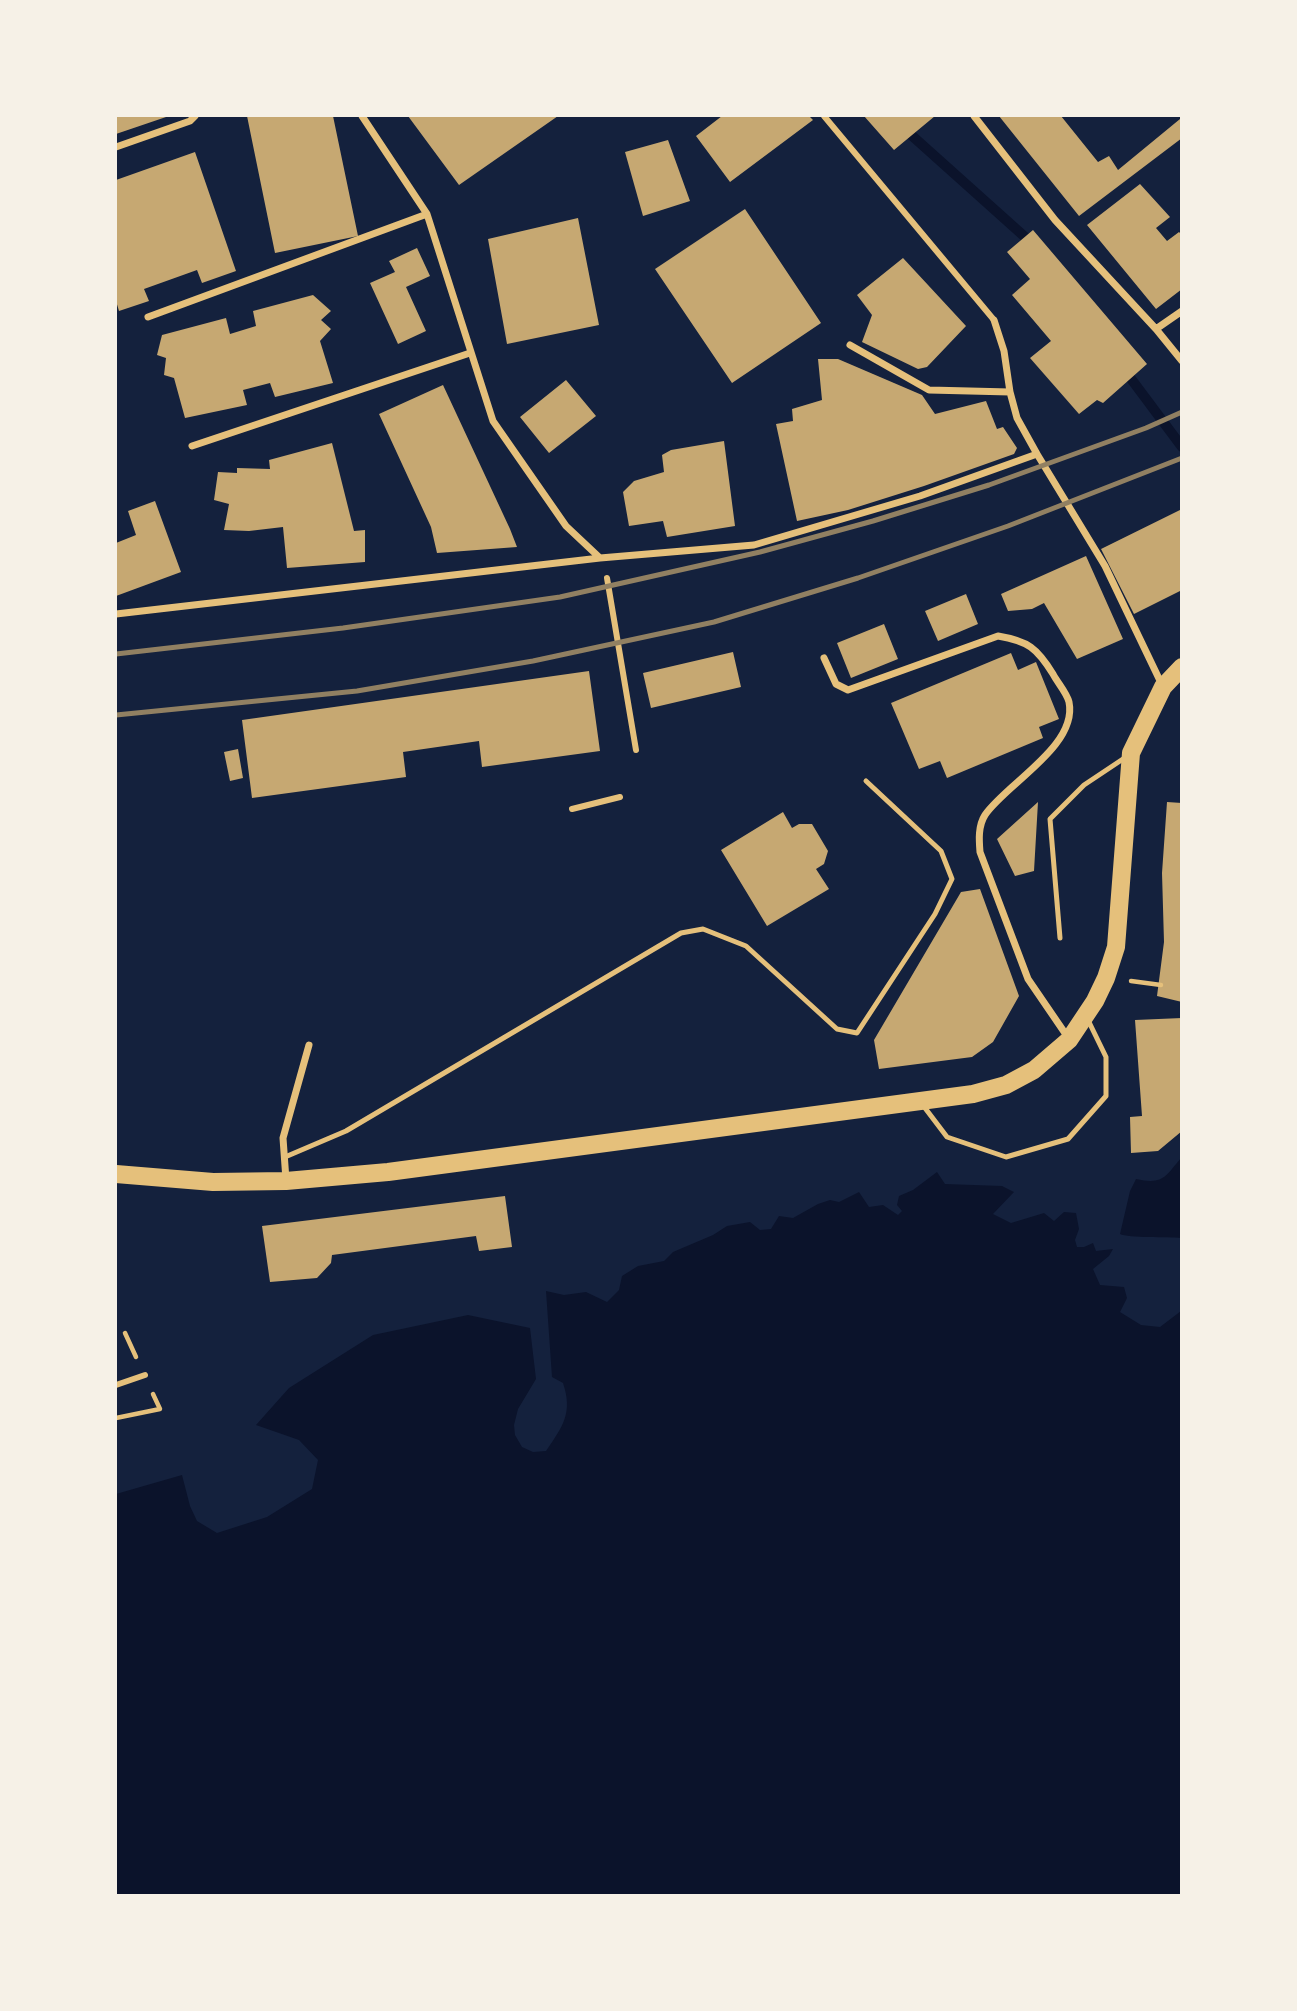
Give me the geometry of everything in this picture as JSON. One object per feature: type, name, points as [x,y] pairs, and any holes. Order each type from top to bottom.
[{"type":"main road","points":[[116,1174],[213,1182],[286,1181],[388,1172],[920,1102],[973,1094],[1006,1085],[1034,1070],[1069,1040],[1086,1016],[1106,978],[1116,947],[1131,753],[1163,687],[1181,667]]},
{"type":"street","points":[[116,147],[190,121],[195,116]]},
{"type":"street","points":[[362,116],[426,214],[493,421],[566,526],[600,558]]},
{"type":"street","points":[[824,116],[994,320],[1017,418],[1105,566],[1163,687]]},
{"type":"street","points":[[974,116],[1055,220],[1156,329],[1181,361]]},
{"type":"street","points":[[148,317],[426,214]]},
{"type":"street","points":[[1156,329],[1181,311]]},
{"type":"street","points":[[850,345],[929,390],[1010,392]]},
{"type":"street","points":[[192,446],[470,353]]},
{"type":"street","points":[[116,614],[600,558],[754,545],[920,496],[1037,454]]},
{"type":"street","points":[[607,579],[636,750]]},
{"type":"street","points":[[824,659],[836,684],[848,690],[998,636],[1020,640],[1042,655],[1069,701],[1068,725],[1055,745],[985,816],[979,832],[980,852],[1028,979],[1069,1040]]},
{"type":"street","points":[[572,809],[620,797]]},
{"type":"street","points":[[286,1181],[284,1138],[309,1045]]},
{"type":"street","points":[[116,1385],[145,1376]]},
{"type":"lane","points":[[1060,938],[1051,819],[1084,785],[1131,753]]},
{"type":"lane","points":[[285,1157],[346,1131],[681,933],[703,929],[746,946],[837,1029],[857,1033],[935,914],[952,878],[941,851],[866,781]]},
{"type":"lane","points":[[920,1102],[947,1138],[1006,1157],[1068,1139],[1106,1096],[1106,1057],[1086,1016]]},
{"type":"water","points":[[1181,1158],[1181,1238],[1120,1234],[1130,1191],[1136,1179],[1152,1181],[1163,1178]]},
{"type":"water","points":[[937,1172],[945,1184],[1002,1186],[1014,1192],[993,1214],[1011,1223],[1044,1213],[1054,1221],[1064,1212],[1076,1213],[1079,1229],[1075,1240],[1077,1247],[1093,1243],[1096,1251],[1113,1249],[1109,1256],[1093,1269],[1100,1285],[1124,1287],[1127,1298],[1120,1312],[1141,1325],[1160,1327],[1181,1311],[1181,1895],[116,1895],[116,1494],[182,1475],[197,1521],[217,1533],[267,1517],[312,1489],[318,1460],[299,1440],[256,1425],[289,1388],[373,1335],[468,1315],[530,1328],[536,1379],[518,1409],[514,1425],[515,1435],[522,1447],[533,1452],[546,1451],[565,1419],[567,1403],[563,1383],[552,1377],[546,1291],[564,1295],[586,1292],[607,1302],[619,1290],[622,1276],[638,1266],[664,1261],[673,1252],[727,1226],[750,1222],[760,1230],[771,1229],[779,1216],[793,1218],[818,1204],[830,1200],[839,1202],[859,1192],[869,1207],[883,1205],[898,1215],[902,1211],[897,1205],[899,1196],[913,1190]]},
{"type":"building","points":[[116,116],[169,116],[116,134]]},
{"type":"building","points":[[247,116],[333,116],[358,236],[275,253]]},
{"type":"building","points":[[408,116],[558,116],[459,185]]},
{"type":"building","points":[[722,116],[809,116],[813,120],[730,182],[696,136]]},
{"type":"building","points":[[864,116],[935,116],[894,150]]},
{"type":"building","points":[[999,116],[1061,116],[1098,162],[1109,156],[1118,170],[1180,119],[1182,138],[1079,216]]},
{"type":"building","points":[[668,140],[690,201],[643,216],[625,152]]},
{"type":"building","points":[[195,152],[236,271],[202,283],[197,270],[144,289],[149,301],[119,311],[116,301],[116,180]]},
{"type":"building","points":[[1140,184],[1170,217],[1156,228],[1167,241],[1179,232],[1182,235],[1182,289],[1156,309],[1087,225]]},
{"type":"building","points":[[745,209],[821,323],[732,383],[655,269]]},
{"type":"building","points":[[578,218],[599,325],[507,344],[488,239]]},
{"type":"building","points":[[1033,230],[1147,364],[1103,403],[1097,400],[1079,414],[1030,358],[1051,341],[1012,295],[1030,279],[1007,252]]},
{"type":"building","points":[[417,248],[430,276],[406,287],[426,331],[398,344],[370,283],[395,272],[389,261]]},
{"type":"building","points":[[903,258],[966,326],[927,367],[918,369],[862,342],[872,315],[857,295]]},
{"type":"building","points":[[313,295],[331,311],[321,320],[331,329],[320,341],[333,383],[275,397],[270,383],[243,390],[247,405],[185,418],[174,378],[164,375],[166,358],[157,355],[162,335],[226,318],[230,334],[256,326],[253,311]]},
{"type":"building","points":[[818,359],[838,359],[922,395],[935,414],[986,401],[997,429],[1003,427],[1017,448],[1014,454],[924,486],[848,510],[797,521],[776,424],[793,421],[792,409],[822,400]]},
{"type":"building","points":[[566,380],[596,416],[549,453],[520,417]]},
{"type":"building","points":[[443,385],[517,547],[437,553],[431,527],[379,414]]},
{"type":"building","points":[[724,441],[735,526],[667,537],[663,521],[629,526],[623,492],[634,481],[664,472],[662,455],[671,450]]},
{"type":"building","points":[[332,443],[354,531],[365,530],[365,562],[287,568],[283,527],[249,531],[224,530],[229,504],[214,500],[218,472],[237,473],[237,468],[270,469],[269,460]]},
{"type":"building","points":[[155,501],[181,572],[116,596],[116,543],[136,535],[128,511]]},
{"type":"building","points":[[1182,509],[1182,590],[1134,614],[1101,549]]},
{"type":"building","points":[[1086,556],[1123,639],[1077,659],[1044,603],[1032,609],[1008,611],[1001,594]]},
{"type":"building","points":[[966,594],[978,624],[938,641],[925,611]]},
{"type":"building","points":[[884,624],[898,659],[851,678],[837,643]]},
{"type":"building","points":[[733,652],[741,687],[651,708],[643,673]]},
{"type":"building","points":[[1011,653],[1018,670],[1036,662],[1059,719],[1039,727],[1043,738],[947,778],[940,761],[919,769],[891,703]]},
{"type":"building","points":[[589,671],[600,751],[482,767],[479,741],[403,752],[406,777],[252,798],[242,720]]},
{"type":"building","points":[[238,749],[243,778],[230,781],[224,752]]},
{"type":"building","points":[[1038,802],[1034,871],[1015,876],[997,839]]},
{"type":"building","points":[[1167,802],[1182,803],[1182,1002],[1157,996],[1164,942],[1162,873]]},
{"type":"building","points":[[783,812],[792,828],[799,824],[812,824],[828,851],[824,864],[816,869],[829,889],[767,926],[721,850]]},
{"type":"building","points":[[980,889],[1019,996],[993,1042],[972,1057],[879,1069],[874,1040],[961,892]]},
{"type":"building","points":[[1182,1018],[1182,1131],[1158,1151],[1131,1153],[1130,1117],[1142,1116],[1135,1020]]},
{"type":"building","points":[[505,1196],[512,1247],[479,1251],[476,1236],[332,1255],[331,1263],[317,1278],[270,1282],[262,1226]]},
{"type":"waterway","points":[[890,116],[1032,246]]},
{"type":"waterway","points":[[1123,368],[1182,447]]},
{"type":"railway","points":[[116,654],[343,628],[560,597],[760,552],[989,485],[1146,428],[1182,412]]},
{"type":"railway","points":[[116,715],[357,691],[533,661],[714,622],[858,578],[1008,526],[1182,458]]}]
